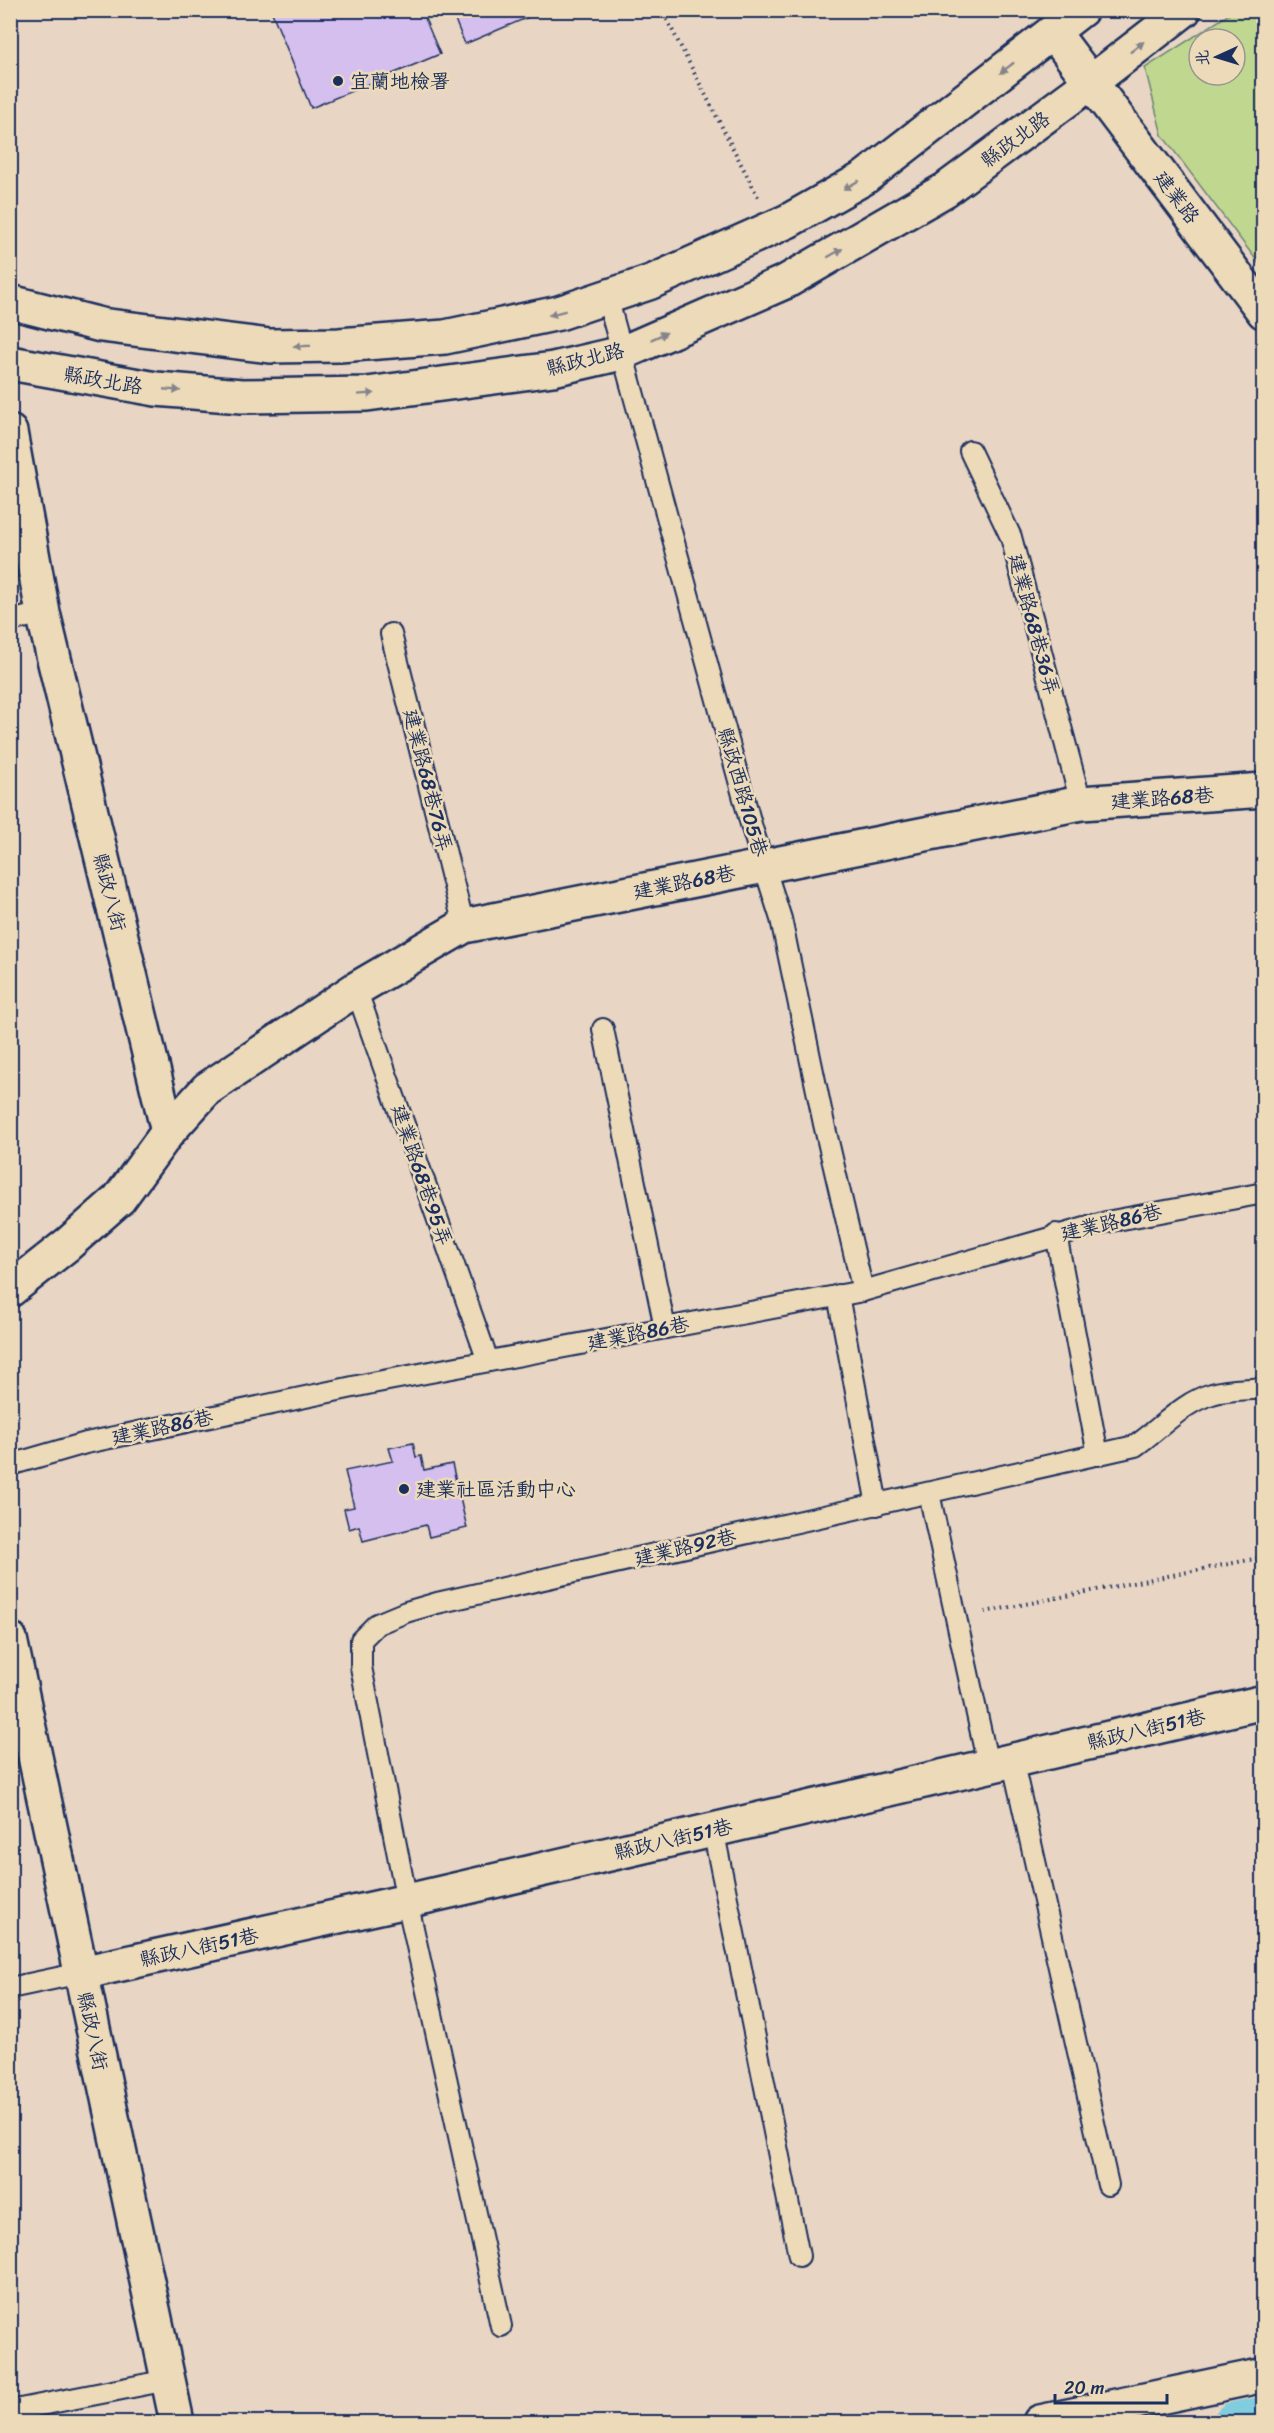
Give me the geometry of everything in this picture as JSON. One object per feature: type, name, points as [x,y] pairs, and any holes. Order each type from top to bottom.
[{"type":"street","points":[[10,302],[101,325],[270,346],[339,345],[445,337],[559,313],[651,282],[774,227],[864,178],[1081,10]]},
{"type":"street","name":"縣政北路","points":[[10,363],[156,389],[242,396],[367,394],[553,369],[622,353],[787,281],[945,190],[1184,10]]},
{"type":"street","name":"建業路","points":[[1053,32],[1263,312]]},
{"type":"street","name":"縣政八街","points":[[10,432],[43,613],[168,1132]]},
{"type":"street","name":"建業路68巷","points":[[168,1132],[207,1089],[357,989],[464,927],[1081,803],[1263,790]]},
{"type":"street","points":[[10,1290],[68,1244],[119,1199],[168,1132]]},
{"type":"street","name":"縣政八街","points":[[10,1639],[177,2422]]},
{"type":"street","name":"縣政八街51巷","points":[[81,1973],[407,1901],[1263,1702]]},
{"type":"street","points":[[1040,2422],[1263,2375]]},
{"type":"lane","name":"縣政西路105巷","points":[[607,297],[764,866],[781,919],[824,1124],[863,1291]]},
{"type":"lane","name":"建業路68巷36弄","points":[[970,451],[1011,537],[1081,803]]},
{"type":"lane","points":[[10,621],[43,613]]},
{"type":"lane","name":"建業路68巷76弄","points":[[391,634],[464,927]]},
{"type":"lane","name":"建業路68巷95弄","points":[[357,989],[488,1361]]},
{"type":"lane","points":[[603,1029],[665,1328]]},
{"type":"lane","name":"建業路86巷","points":[[10,1465],[86,1443],[372,1383],[863,1291],[1056,1234],[1168,1209],[1263,1193]]},
{"type":"lane","points":[[1056,1234],[1098,1455]]},
{"type":"lane","points":[[838,1295],[877,1505]]},
{"type":"lane","name":"建業路92巷","points":[[501,2326],[407,1901],[361,1667],[361,1640],[377,1624],[406,1611],[437,1603],[1135,1446],[1157,1431],[1182,1408],[1212,1394],[1263,1388]]},
{"type":"lane","points":[[929,1493],[956,1617],[1000,1762],[1108,2185]]},
{"type":"lane","points":[[713,1829],[799,2256]]},
{"type":"lane","points":[[10,1988],[81,1973]]},
{"type":"lane","points":[[10,2411],[168,2380]]},
{"type":"path","points":[[664,14],[774,227]]},
{"type":"path","points":[[956,1617],[1263,1557]]},
{"type":"green space","points":[[1234,11],[1263,11],[1263,269],[1162,135],[1145,68],[1187,41],[1187,87],[1247,87],[1247,27],[1209,27]]},
{"type":"building","name":"宜蘭地檢署","points":[[271,10],[432,10],[423,14],[440,54],[311,108]]},
{"type":"building","name":"宜蘭地檢署","points":[[451,10],[545,10],[465,44]]},
{"type":"building","name":"建業社區活動中心","points":[[413,1443],[416,1457],[421,1456],[424,1470],[452,1464],[467,1528],[429,1537],[426,1525],[363,1541],[359,1526],[349,1529],[344,1509],[354,1507],[345,1471],[393,1461],[389,1448]]},
{"type":"waterway","points":[[1233,2422],[1264,2416]]},
{"type":"place","name":"宜蘭地檢署","points":[[338,81]]},
{"type":"place","name":"建業社區活動中心","points":[[404,1489]]}]
